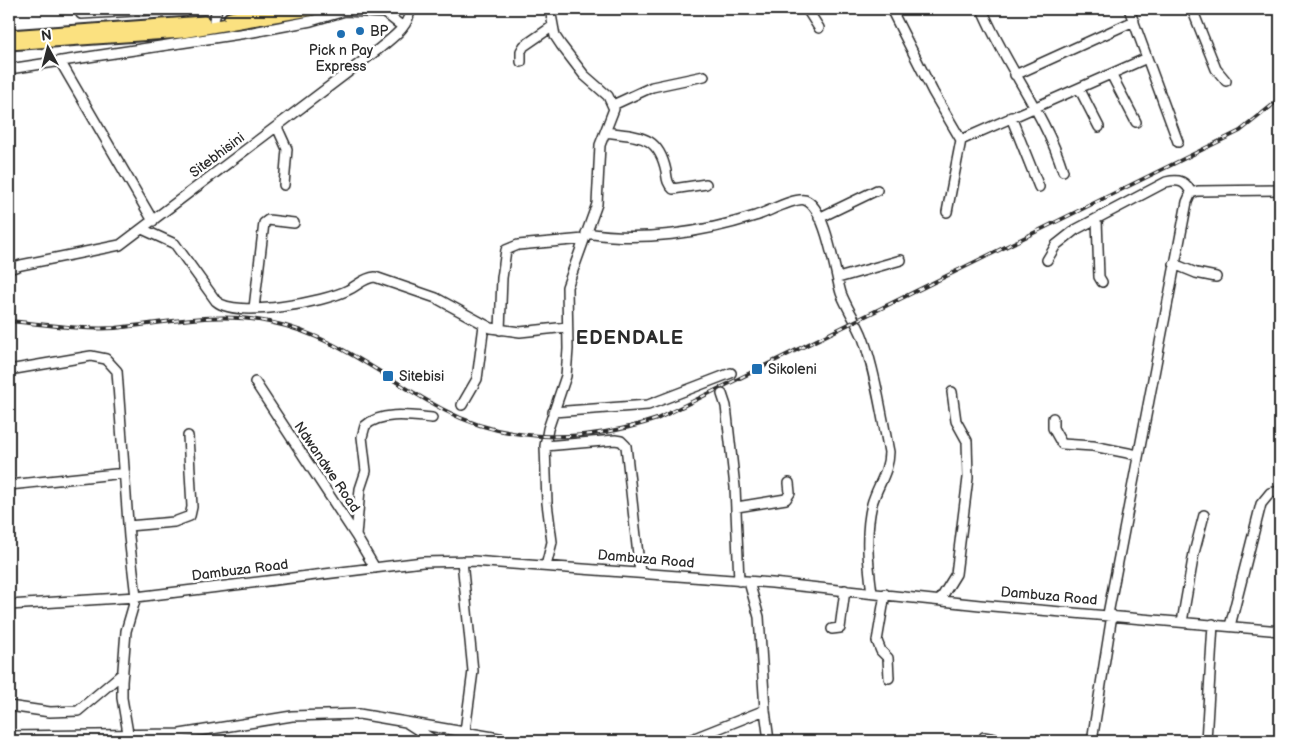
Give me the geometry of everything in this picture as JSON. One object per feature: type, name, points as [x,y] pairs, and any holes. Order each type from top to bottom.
[{"type":"main road","points":[[9,36],[136,28],[216,14],[270,9]]},
{"type":"main road","points":[[9,44],[182,32],[315,9]]},
{"type":"street","points":[[81,14],[172,9]]},
{"type":"street","points":[[410,10],[420,9]]},
{"type":"street","points":[[546,566],[552,542],[547,503],[545,446],[553,412],[566,376],[567,287],[597,204],[599,157],[613,105],[608,96],[577,68],[555,36],[550,9]]},
{"type":"street","points":[[807,9],[819,28]]},
{"type":"street","points":[[891,9],[933,92],[961,140],[947,212]]},
{"type":"street","points":[[982,9],[1014,75],[1053,141],[1063,171]]},
{"type":"street","points":[[1129,9],[1178,142]]},
{"type":"street","points":[[1192,9],[1216,69],[1226,81]]},
{"type":"street","points":[[9,69],[243,33],[311,21],[346,10],[384,13],[403,27]]},
{"type":"street","name":"Sitebhisini","points":[[9,269],[21,264],[114,248],[153,221],[380,48],[403,27],[408,20],[410,10]]},
{"type":"street","points":[[135,11],[136,28]]},
{"type":"street","points":[[1014,75],[1134,20]]},
{"type":"street","points":[[521,62],[521,51],[524,46],[553,26]]},
{"type":"street","points":[[961,140],[1147,58]]},
{"type":"street","points":[[60,61],[153,221]]},
{"type":"street","points":[[1110,74],[1136,122]]},
{"type":"street","points":[[613,105],[652,86],[704,76]]},
{"type":"street","points":[[1079,88],[1100,127]]},
{"type":"street","points":[[1012,117],[1040,186]]},
{"type":"street","points":[[277,127],[287,148],[284,185]]},
{"type":"street","points":[[605,132],[644,137],[653,142],[663,159],[668,182],[673,189],[706,184]]},
{"type":"street","points":[[1047,260],[1056,245],[1063,238],[1097,218],[1166,182],[1182,181],[1186,183],[1191,193],[1185,207],[1138,455],[1110,615],[1092,741]]},
{"type":"street","points":[[819,218],[877,190]]},
{"type":"street","points":[[1191,193],[1213,190],[1280,190]]},
{"type":"street","points":[[500,330],[502,278],[506,250],[518,245],[585,236],[631,238],[684,232],[752,217],[800,200],[810,203],[825,231],[847,307],[864,342],[888,452],[887,466],[874,498],[870,516],[868,562],[872,593]]},
{"type":"street","points":[[1097,218],[1098,277],[1102,282]]},
{"type":"street","points":[[254,308],[264,223],[273,220],[294,223]]},
{"type":"street","points":[[142,229],[176,244],[220,305],[254,308],[304,303],[348,290],[367,278],[375,277],[436,298],[484,325],[500,330],[520,332],[567,327]]},
{"type":"street","points":[[838,278],[901,260]]},
{"type":"street","points":[[1174,264],[1196,273],[1216,277]]},
{"type":"street","points":[[462,405],[477,379],[484,325]]},
{"type":"street","points":[[9,370],[99,356],[110,362],[117,371],[128,526],[136,597],[126,630],[123,672],[122,698],[129,738]]},
{"type":"street","points":[[553,412],[648,405],[731,373]]},
{"type":"street","name":"Ndwandwe Road","points":[[255,382],[356,536],[374,568]]},
{"type":"street","points":[[940,600],[956,574],[967,485],[967,441],[956,421],[952,392]]},
{"type":"street","points":[[722,394],[726,406],[737,507],[740,581]]},
{"type":"street","points":[[356,536],[360,489],[366,471],[362,437],[365,426],[374,421],[396,416],[432,418]]},
{"type":"street","points":[[1053,418],[1053,428],[1062,444],[1093,446],[1138,455]]},
{"type":"street","points":[[128,526],[174,522],[190,516],[192,508],[188,436]]},
{"type":"street","points":[[545,446],[615,440],[621,441],[626,446],[640,573]]},
{"type":"street","points":[[9,485],[125,472]]},
{"type":"street","points":[[737,507],[786,499],[790,493],[790,483]]},
{"type":"street","points":[[1230,626],[1261,504],[1270,493],[1280,491]]},
{"type":"street","points":[[1182,622],[1194,553],[1204,515]]},
{"type":"street","points":[[462,561],[473,671],[465,731]]},
{"type":"street","name":"Dambuza Road","points":[[9,605],[136,597],[423,562],[462,561],[740,581],[1280,631]]},
{"type":"street","points":[[749,582],[760,624],[765,710],[769,741]]},
{"type":"street","points":[[832,629],[840,628],[845,590]]},
{"type":"street","points":[[885,594],[877,641],[878,646],[888,658],[888,678]]},
{"type":"street","points":[[1206,741],[1213,624]]},
{"type":"street","points":[[9,706],[50,712],[78,711],[123,672]]},
{"type":"street","points":[[687,741],[765,710]]},
{"type":"street","points":[[9,736],[129,738],[193,734],[292,716],[359,714],[518,741]]},
{"type":"street","points":[[406,723],[435,741]]},
{"type":"street","points":[[984,738],[1006,741]]},
{"type":"railway","points":[[9,321],[102,328],[211,318],[250,319],[269,322],[293,328],[338,347],[422,398],[469,421],[495,429],[522,434],[549,436],[604,432],[631,427],[657,419],[1240,131],[1280,99]]},
{"type":"place","name":"BP","points":[[360,31]]},
{"type":"place","name":"Pick n Pay Express","points":[[341,34]]},
{"type":"place","name":"Sikoleni","points":[[757,369]]},
{"type":"place","name":"Sitebisi","points":[[388,376]]},
{"type":"district","name":"EDENDALE","points":[[630,338]]}]
